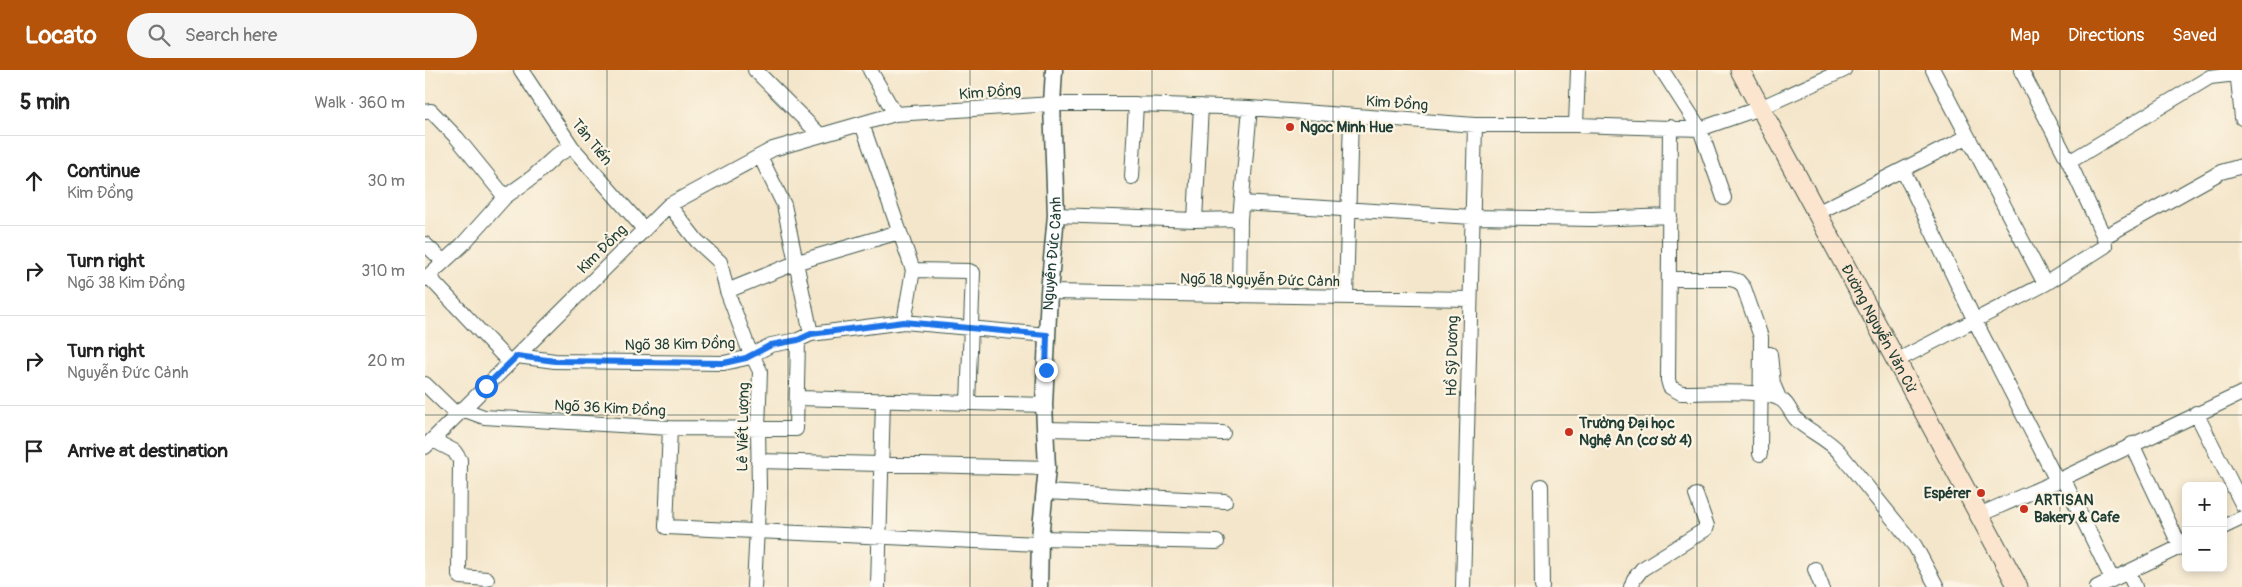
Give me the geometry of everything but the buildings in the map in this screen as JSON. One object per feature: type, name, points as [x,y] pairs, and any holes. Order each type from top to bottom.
[{"type":"main road","name":"Đường Nguyễn Văn Cừ","points":[[1740,70],[2018,587]]},
{"type":"street","name":"Tân Tiến","points":[[521,70],[572,147],[645,229]]},
{"type":"street","points":[[755,70],[820,136]]},
{"type":"street","points":[[870,70],[895,114]]},
{"type":"street","name":"Nguyễn Đức Cảnh","points":[[1039,587],[1040,541],[1047,468],[1044,405],[1047,335],[1056,215],[1054,70]]},
{"type":"street","points":[[1576,125],[1578,70]]},
{"type":"street","points":[[1662,70],[1699,129],[1723,198]]},
{"type":"street","name":"Kim Đồng","points":[[429,443],[669,205],[773,149],[895,114],[1053,104],[1136,104],[1250,108],[1475,126],[1576,125],[1699,129],[1761,108],[1821,75],[1844,70]]},
{"type":"street","points":[[1933,70],[2045,284]]},
{"type":"street","points":[[1896,360],[2045,284],[2103,248],[2105,244],[2104,237],[2069,162],[2021,70]]},
{"type":"street","points":[[2069,162],[2210,77],[2237,72],[2242,118]]},
{"type":"street","points":[[1132,177],[1136,104]]},
{"type":"street","points":[[1195,220],[1201,106]]},
{"type":"street","points":[[1239,296],[1240,219],[1250,108]]},
{"type":"street","points":[[425,112],[431,112],[457,138],[505,197]]},
{"type":"street","points":[[1346,297],[1351,116]]},
{"type":"street","points":[[862,124],[913,270],[904,322]]},
{"type":"street","name":"Hồ Sỹ Dương","points":[[1463,587],[1475,126]]},
{"type":"street","points":[[1670,127],[1671,279],[1668,380],[1670,387],[1681,393],[1761,394],[1779,398]]},
{"type":"street","points":[[1817,213],[1967,137]]},
{"type":"street","points":[[513,360],[427,278],[462,246],[505,197],[533,177],[557,155],[572,147]]},
{"type":"street","points":[[760,156],[784,205],[798,262],[805,337],[798,398],[1044,405]]},
{"type":"street","points":[[2104,237],[2221,172],[2242,166]]},
{"type":"street","points":[[1903,170],[1974,319],[2112,579]]},
{"type":"street","points":[[1242,203],[1472,217],[1593,219],[1670,216]]},
{"type":"street","name":"Lê Viết Lượng","points":[[669,205],[697,240],[720,262],[727,291],[748,347],[754,355],[760,371],[757,461],[759,488],[754,587]]},
{"type":"street","points":[[1056,215],[1195,220],[1240,219]]},
{"type":"street","points":[[727,291],[798,262],[899,232]]},
{"type":"street","points":[[425,244],[444,262]]},
{"type":"street","points":[[913,270],[973,272],[968,402]]},
{"type":"street","points":[[1671,279],[1730,279],[1741,284],[1761,337],[1760,454]]},
{"type":"street","name":"Ngõ 18 Nguyễn Đức Cảnh","points":[[1049,292],[1469,299]]},
{"type":"street","name":"Ngõ 38 Kim Đồng","points":[[513,360],[735,362],[754,355],[771,345],[805,337],[904,322],[1047,335]]},
{"type":"street","points":[[1770,354],[1773,384],[1779,398],[1785,403],[1797,421],[1829,442],[1839,452],[1915,546],[1937,587]]},
{"type":"street","points":[[425,384],[460,412]]},
{"type":"street","points":[[1979,515],[2060,479],[2242,392]]},
{"type":"street","name":"Ngõ 36 Kim Đồng","points":[[460,412],[484,417],[669,428],[796,429],[798,398]]},
{"type":"street","points":[[877,587],[883,400]]},
{"type":"street","points":[[2196,413],[2242,504]]},
{"type":"street","points":[[669,428],[666,527],[879,538],[1217,542]]},
{"type":"street","points":[[1046,429],[1223,433]]},
{"type":"street","points":[[429,443],[454,451],[459,460],[459,575],[461,577],[487,578]]},
{"type":"street","points":[[2132,444],[2182,543]]},
{"type":"street","points":[[757,461],[1047,468]]},
{"type":"street","points":[[1541,486],[1542,587]]},
{"type":"street","points":[[1045,492],[1225,501]]},
{"type":"street","points":[[1631,587],[1634,578],[1642,569],[1706,529],[1707,526],[1696,494]]},
{"type":"street","points":[[2227,525],[2242,518]]},
{"type":"street","points":[[2097,587],[2182,545]]},
{"type":"street","points":[[1815,569],[1821,587]]},
{"type":"street","points":[[2128,572],[2135,587]]},
{"type":"place","name":"Ngoc Minh Hue","points":[[1290,127]]},
{"type":"place","name":"Trường Đại học Nghệ An (cơ sở 4)","points":[[1569,432]]},
{"type":"place","name":"Espérer","points":[[1981,493]]},
{"type":"place","name":"ARTISAN Bakery & Cafe","points":[[2024,509]]},
{"type":"route","points":[[486,386],[517,356],[555,361],[724,363],[735,362],[754,355],[771,345],[798,340],[811,334],[904,322],[1047,335],[1046,370]]}]
